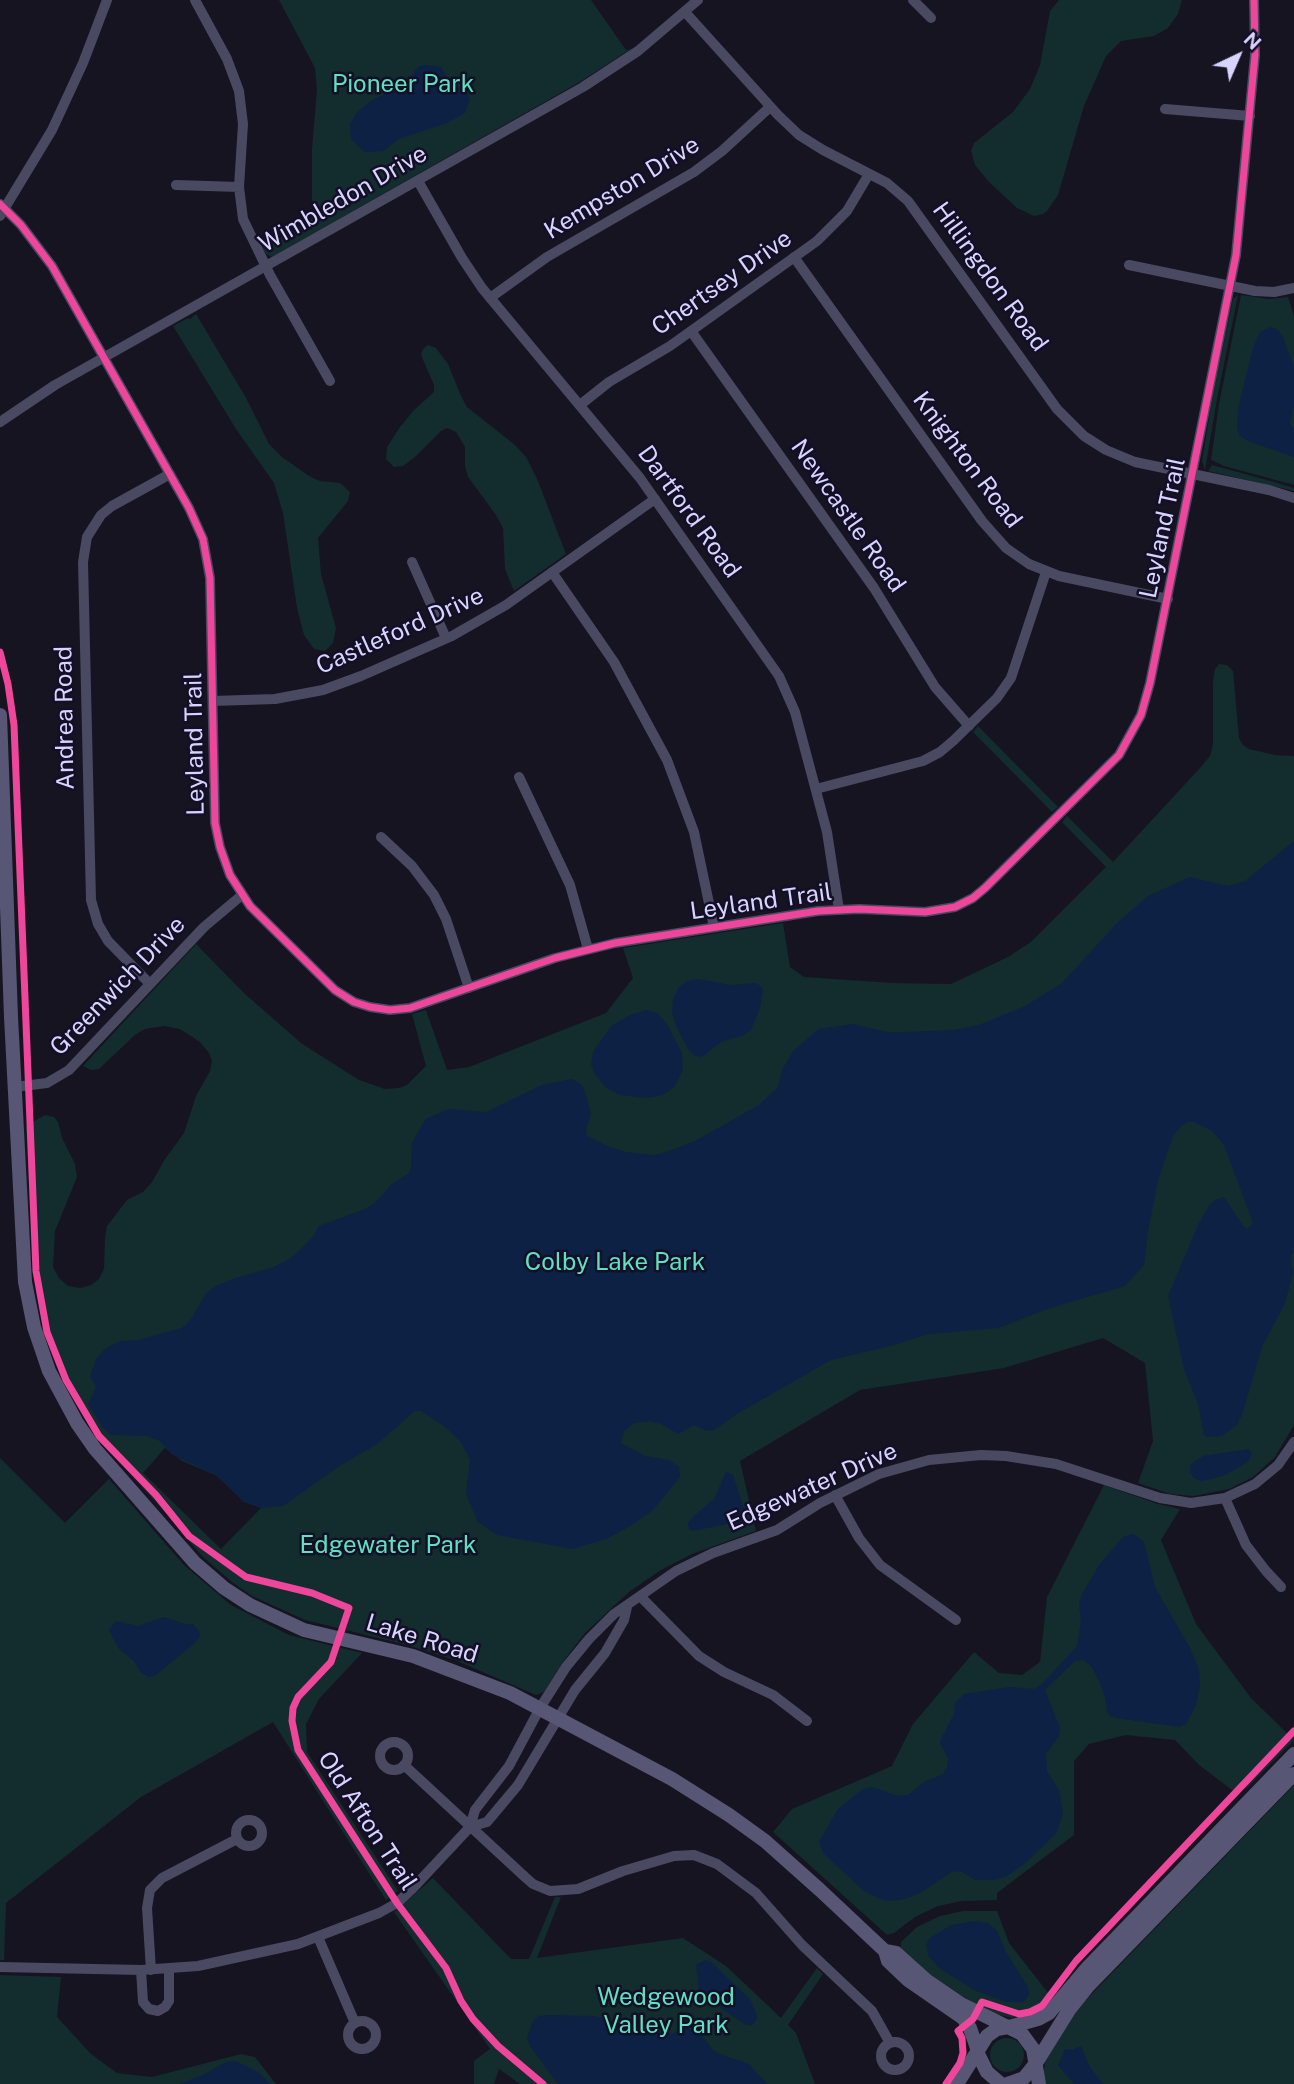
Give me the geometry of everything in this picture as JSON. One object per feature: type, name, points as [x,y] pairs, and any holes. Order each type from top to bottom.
[{"type":"street","points":[[2,209],[52,130],[83,63],[107,0]]},
{"type":"street","points":[[195,0],[227,59],[239,91],[243,124],[239,187],[243,219],[266,267],[330,381]]},
{"type":"street","name":"Wimbledon Drive","points":[[0,422],[104,358],[614,67],[698,0]]},
{"type":"street","points":[[914,0],[931,18]]},
{"type":"street","name":"Leyland Trail","points":[[2,209],[22,225],[52,266],[195,518],[206,549],[211,578],[217,835],[228,870],[242,895],[329,985],[358,1003],[379,1009],[407,1009],[588,949],[714,927],[839,910],[939,911],[962,904],[985,888],[1107,768],[1129,740],[1145,704],[1194,475],[1209,384],[1239,237],[1256,41],[1254,0]]},
{"type":"street","name":"Hillingdon Road","points":[[685,12],[770,107],[807,141],[894,188],[914,208],[1055,406],[1073,426],[1093,442],[1116,455],[1141,463],[1269,490],[1294,498]]},
{"type":"street","name":"Kempston Drive","points":[[490,298],[541,261],[694,172],[730,144],[770,107]]},
{"type":"street","points":[[1166,109],[1250,116]]},
{"type":"street","name":"Chertsey Drive","points":[[580,405],[609,382],[661,352],[821,238],[842,217],[869,174]]},
{"type":"street","name":"Dartford Road","points":[[418,181],[466,264],[490,298],[628,462],[779,676],[795,712],[816,789],[832,854],[839,910]]},
{"type":"street","points":[[176,185],[239,187]]},
{"type":"street","name":"Knighton Road","points":[[794,257],[992,533],[1015,554],[1046,572],[1168,599]]},
{"type":"street","points":[[1129,265],[1269,292],[1294,288]]},
{"type":"street","name":"Newcastle Road","points":[[691,331],[874,588],[935,687],[969,726]]},
{"type":"street","name":"Andrea Road","points":[[150,984],[108,942],[98,924],[91,900],[84,557],[88,537],[101,515],[170,474]]},
{"type":"street","name":"Castleford Drive","points":[[213,701],[275,699],[317,691],[349,681],[446,638],[490,615],[655,499]]},
{"type":"street","points":[[412,562],[446,638]]},
{"type":"street","points":[[552,572],[614,662],[667,760],[694,832],[714,927]]},
{"type":"street","points":[[816,789],[930,758],[969,726],[997,698],[1013,673],[1046,572]]},
{"type":"street","name":"Lake Road","points":[[0,715],[2,824],[24,1266],[31,1316],[42,1352],[77,1423],[108,1464],[195,1563],[224,1588],[250,1605],[304,1630],[430,1661],[482,1681],[540,1707],[672,1779],[729,1815],[782,1855],[885,1951],[888,1961],[908,1980],[965,2021],[987,2072],[1001,2084]]},
{"type":"street","points":[[519,777],[567,878],[588,949]]},
{"type":"street","points":[[381,837],[412,866],[434,895],[469,988]]},
{"type":"street","name":"Greenwich Drive","points":[[15,1087],[43,1084],[65,1073],[213,918],[242,895]]},
{"type":"street","name":"Edgewater Drive","points":[[470,1827],[475,1810],[509,1766],[540,1707],[566,1667],[614,1614],[656,1583],[694,1562],[777,1530],[835,1495],[879,1474],[929,1460],[981,1455],[1029,1459],[1056,1464],[1175,1502],[1191,1503],[1225,1498],[1248,1488],[1267,1476],[1294,1442]]},
{"type":"street","points":[[835,1495],[859,1538],[880,1565],[956,1620]]},
{"type":"street","points":[[1225,1498],[1245,1545],[1281,1587]]},
{"type":"street","points":[[640,1596],[699,1656],[724,1672],[773,1695],[807,1721]]},
{"type":"street","name":"Edgewater Drive","points":[[470,1827],[487,1822],[507,1800],[575,1690],[605,1653],[624,1620],[627,1607]]},
{"type":"street","points":[[957,2084],[990,2034],[1047,2014],[1097,1957],[1294,1754]]},
{"type":"street","points":[[404,1765],[533,1884],[550,1891],[578,1889],[623,1871],[674,1856],[694,1855],[717,1864],[756,1893],[802,1945],[872,2011],[890,2043]]},
{"type":"street","points":[[1007,2084],[1024,2078],[1086,1989],[1294,1774]]},
{"type":"street","points":[[0,1967],[169,1969],[279,1949],[361,1922],[397,1903],[470,1827]]},
{"type":"street","points":[[169,1969],[169,2001],[158,2011],[149,2009],[144,2002],[147,1908],[153,1887],[162,1878],[237,1839]]},
{"type":"street","points":[[318,1937],[355,2023]]},
{"type":"street","name":"Lake Road","points":[[885,1951],[896,1953],[961,2004],[1008,2027]]},
{"type":"street","points":[[1008,2027],[1028,2039],[1039,2084]]},
{"type":"green space","name":"Pioneer Park","points":[[279,0],[591,0],[626,50],[631,49],[578,83],[272,257],[266,254],[262,247],[315,217],[312,198],[312,149],[317,90],[315,68]]},
{"type":"green space","points":[[1059,0],[1182,0],[1178,14],[1168,28],[1154,36],[1121,41],[1106,56],[1084,106],[1058,195],[1047,211],[1034,216],[1017,208],[989,182],[975,165],[971,151],[974,143],[1013,112],[1030,89],[1040,65],[1050,11]]},
{"type":"green space","points":[[1238,295],[1205,470],[1202,461],[1212,400],[1233,299]]},
{"type":"green space","points":[[1241,295],[1269,299],[1288,297],[1294,316],[1294,485],[1211,460],[1219,404]]},
{"type":"green space","points":[[196,314],[245,396],[269,444],[309,476],[320,481],[340,483],[350,492],[348,501],[318,538],[321,574],[336,628],[333,643],[325,651],[314,649],[304,635],[297,608],[283,513],[274,483],[236,429],[173,326]]},
{"type":"green space","points":[[428,345],[436,348],[448,364],[467,407],[526,457],[566,554],[514,591],[505,569],[503,528],[468,477],[465,447],[456,432],[447,428],[441,431],[403,466],[394,467],[386,459],[387,447],[400,427],[434,392],[434,385],[421,355]]},
{"type":"green space","points":[[1212,465],[1294,488],[1294,491],[1208,471]]},
{"type":"green space","name":"Colby Lake Park","points":[[1219,664],[1227,665],[1233,671],[1239,738],[1243,745],[1275,755],[1294,756],[1294,1425],[1275,1457],[1253,1477],[1229,1489],[1194,1496],[1170,1494],[1138,1483],[1153,1441],[1145,1363],[1103,1338],[1004,1368],[860,1390],[740,1461],[756,1531],[692,1554],[661,1570],[629,1592],[585,1633],[544,1692],[536,1695],[455,1660],[407,1645],[305,1620],[252,1596],[202,1556],[99,1439],[61,1374],[41,1317],[33,1264],[26,1126],[28,1125],[38,1293],[41,1293],[31,1123],[45,1115],[54,1117],[58,1122],[62,1138],[75,1164],[77,1177],[55,1231],[53,1267],[59,1278],[68,1286],[80,1288],[91,1285],[99,1279],[104,1269],[107,1226],[127,1200],[143,1192],[152,1182],[184,1133],[196,1096],[210,1071],[212,1061],[200,1042],[180,1029],[164,1026],[145,1029],[135,1035],[99,1069],[91,1070],[83,1066],[196,944],[244,993],[301,1043],[359,1080],[385,1089],[407,1085],[426,1066],[412,1014],[426,1010],[447,1070],[469,1067],[606,1013],[633,978],[623,948],[783,923],[790,967],[804,977],[951,984],[1008,957],[1031,942],[1106,867],[1062,822],[1067,816],[1113,862],[1200,768],[1210,756],[1213,745],[1215,669]],"holes":[[[165,1448],[182,1461],[217,1476],[244,1502],[261,1508],[221,1549],[143,1473]]]},
{"type":"green space","points":[[978,726],[1058,807],[1052,812],[973,732]]},
{"type":"green space","points":[[0,1458],[65,1523],[109,1479],[184,1565],[231,1605],[289,1635],[362,1653],[319,1699],[306,1724],[307,1752],[398,1891],[386,1900],[273,1722],[141,1797],[6,1903],[4,1960],[0,1960]]},
{"type":"green space","points":[[1104,1485],[1180,1509],[1161,1540],[1196,1624],[1251,1698],[1294,1740],[1248,1787],[1239,1791],[1232,1790],[1199,1765],[1175,1740],[1126,1735],[1089,1744],[1074,1761],[1074,1835],[997,1893],[997,1900],[962,1901],[938,1906],[887,1935],[773,1832],[792,1809],[892,1766],[913,1724],[974,1652],[999,1673],[1022,1675],[1040,1662],[1047,1597]]},
{"type":"green space","points":[[1294,1785],[1294,2084],[1043,2084],[1045,2060],[1080,2006]]},
{"type":"green space","name":"Wedgewood Valley Park","points":[[433,1878],[511,1959],[529,1959],[555,1897],[561,1897],[537,1958],[683,1938],[726,1966],[781,2018],[817,1968],[823,1974],[788,2025],[796,2033],[815,2084],[520,2084],[499,2069],[494,2084],[474,2084],[474,2061],[490,2049],[394,1912]]},
{"type":"green space","points":[[963,1911],[997,1911],[1009,1943],[1049,1994],[1047,1997],[1051,2002],[1042,2011],[1011,2018],[984,2011],[928,1973],[901,1948],[901,1942],[917,1927],[940,1916]]},
{"type":"green space","points":[[0,1975],[61,1977],[57,2017],[91,2054],[117,2073],[152,2077],[241,2054],[255,2057],[276,2084],[0,2084]]},
{"type":"green space","points":[[1007,2038],[1019,2043],[1024,2055],[1019,2067],[1007,2072],[995,2067],[990,2055],[995,2043]]},
{"type":"water","points":[[418,67],[441,67],[450,83],[468,94],[470,100],[465,113],[447,123],[399,139],[383,151],[365,152],[351,139],[350,124],[357,112],[372,100],[406,84]]},
{"type":"water","points":[[1271,327],[1278,330],[1283,337],[1294,367],[1294,406],[1290,423],[1294,431],[1294,457],[1248,441],[1240,436],[1237,428],[1238,409],[1253,348],[1260,332]]},
{"type":"water","name":"Colby Lake Park","points":[[1294,841],[1293,1273],[1285,1303],[1262,1347],[1242,1415],[1237,1425],[1222,1436],[1204,1435],[1198,1404],[1184,1369],[1168,1296],[1209,1205],[1224,1197],[1244,1227],[1248,1229],[1253,1223],[1224,1145],[1212,1131],[1194,1122],[1181,1126],[1173,1136],[1158,1180],[1144,1265],[1125,1286],[1047,1309],[999,1328],[928,1334],[831,1360],[714,1430],[707,1431],[694,1425],[678,1434],[650,1421],[635,1423],[625,1430],[621,1443],[645,1456],[669,1460],[679,1467],[680,1477],[652,1511],[630,1526],[606,1539],[573,1549],[497,1535],[478,1522],[466,1494],[470,1460],[461,1442],[444,1426],[421,1411],[415,1411],[377,1444],[341,1465],[283,1506],[262,1508],[244,1502],[217,1476],[171,1454],[160,1441],[147,1436],[111,1435],[103,1428],[88,1404],[96,1387],[90,1376],[97,1357],[106,1348],[121,1341],[138,1340],[182,1328],[191,1319],[206,1293],[216,1286],[290,1259],[312,1238],[319,1226],[375,1203],[393,1183],[408,1174],[411,1168],[412,1143],[419,1130],[426,1119],[443,1111],[450,1109],[486,1112],[542,1085],[572,1079],[582,1085],[588,1101],[591,1115],[586,1129],[587,1136],[626,1152],[655,1155],[669,1151],[695,1141],[759,1105],[778,1087],[782,1070],[793,1051],[819,1029],[853,1024],[887,1032],[903,1032],[954,1030],[979,1025],[1025,1006],[1062,983],[1117,923],[1148,896],[1190,877],[1228,886],[1245,881]]},
{"type":"water","points":[[698,979],[731,985],[755,983],[761,986],[763,991],[760,1008],[751,1030],[742,1036],[721,1042],[702,1057],[694,1055],[688,1049],[672,1012],[673,999],[679,987],[687,981]]},
{"type":"water","points":[[646,1010],[657,1013],[667,1024],[682,1053],[683,1070],[674,1087],[663,1095],[647,1098],[620,1095],[606,1088],[595,1074],[591,1065],[593,1052],[611,1026],[630,1015]]},
{"type":"water","points":[[1249,1449],[1252,1454],[1248,1462],[1223,1476],[1202,1481],[1190,1473],[1191,1464],[1203,1456]]},
{"type":"water","points":[[726,1472],[733,1475],[745,1512],[737,1522],[692,1531],[688,1523],[714,1499]]},
{"type":"water","points":[[1134,1534],[1144,1542],[1155,1587],[1199,1669],[1200,1685],[1196,1705],[1186,1724],[1180,1727],[1110,1716],[1099,1681],[1091,1666],[1083,1660],[1075,1661],[1045,1690],[1060,1728],[1059,1736],[1046,1754],[1047,1771],[1059,1790],[1063,1814],[1056,1834],[1023,1865],[996,1880],[975,1880],[962,1872],[953,1871],[922,1892],[905,1899],[890,1901],[864,1891],[823,1853],[819,1842],[838,1809],[863,1789],[872,1787],[895,1795],[908,1795],[924,1782],[943,1774],[948,1759],[940,1743],[941,1739],[954,1714],[955,1703],[964,1694],[1009,1687],[1034,1689],[1042,1684],[1077,1646],[1081,1622],[1079,1604],[1099,1565],[1123,1537]]},
{"type":"water","points":[[164,1617],[193,1624],[200,1636],[156,1675],[149,1677],[141,1673],[134,1661],[118,1648],[109,1630],[116,1621],[138,1626]]},
{"type":"water","points":[[974,1921],[988,1923],[997,1931],[1006,1952],[1028,1987],[1029,1995],[1024,2002],[1006,2002],[974,1990],[939,1968],[929,1957],[926,1945],[930,1938],[951,1925]]},
{"type":"water","points":[[705,1960],[711,1962],[750,1999],[757,2016],[752,2025],[737,2019],[699,1991],[696,1965]]},
{"type":"water","points":[[538,2016],[595,2016],[611,2021],[620,2019],[641,2028],[673,2034],[680,2028],[692,2029],[701,2034],[713,2050],[749,2064],[767,2084],[558,2084],[529,2045],[527,2038],[532,2023]]},
{"type":"water","points":[[1081,2046],[1090,2067],[1103,2084],[1074,2084],[1058,2065],[1065,2049],[1072,2050]]},
{"type":"water","points":[[236,2061],[258,2072],[271,2084],[179,2084],[226,2062]]},
{"type":"cycle path","points":[[0,204],[21,225],[52,266],[189,508],[203,539],[210,578],[215,823],[230,875],[250,906],[335,990],[354,1002],[370,1007],[390,1010],[410,1008],[555,958],[615,943],[818,911],[859,909],[925,912],[955,907],[985,888],[1119,755],[1141,715],[1150,683],[1236,255],[1255,55],[1254,0]]},
{"type":"cycle path","name":"Old Afton Trail","points":[[0,652],[14,725],[36,1271],[47,1332],[66,1380],[99,1436],[156,1495],[189,1536],[246,1577],[312,1593],[349,1608],[331,1662],[298,1697],[293,1708],[292,1721],[298,1750],[397,1903],[446,1968],[461,2001],[473,2019],[498,2046],[543,2084]]},
{"type":"cycle path","points":[[946,2084],[960,2063],[963,2053],[962,2038],[958,2031],[973,2019],[982,2002],[1019,2014],[1042,2006],[1076,1961],[1294,1731]]},
{"type":"park label","name":"Edgewater Park","points":[[388,1546]]}]
